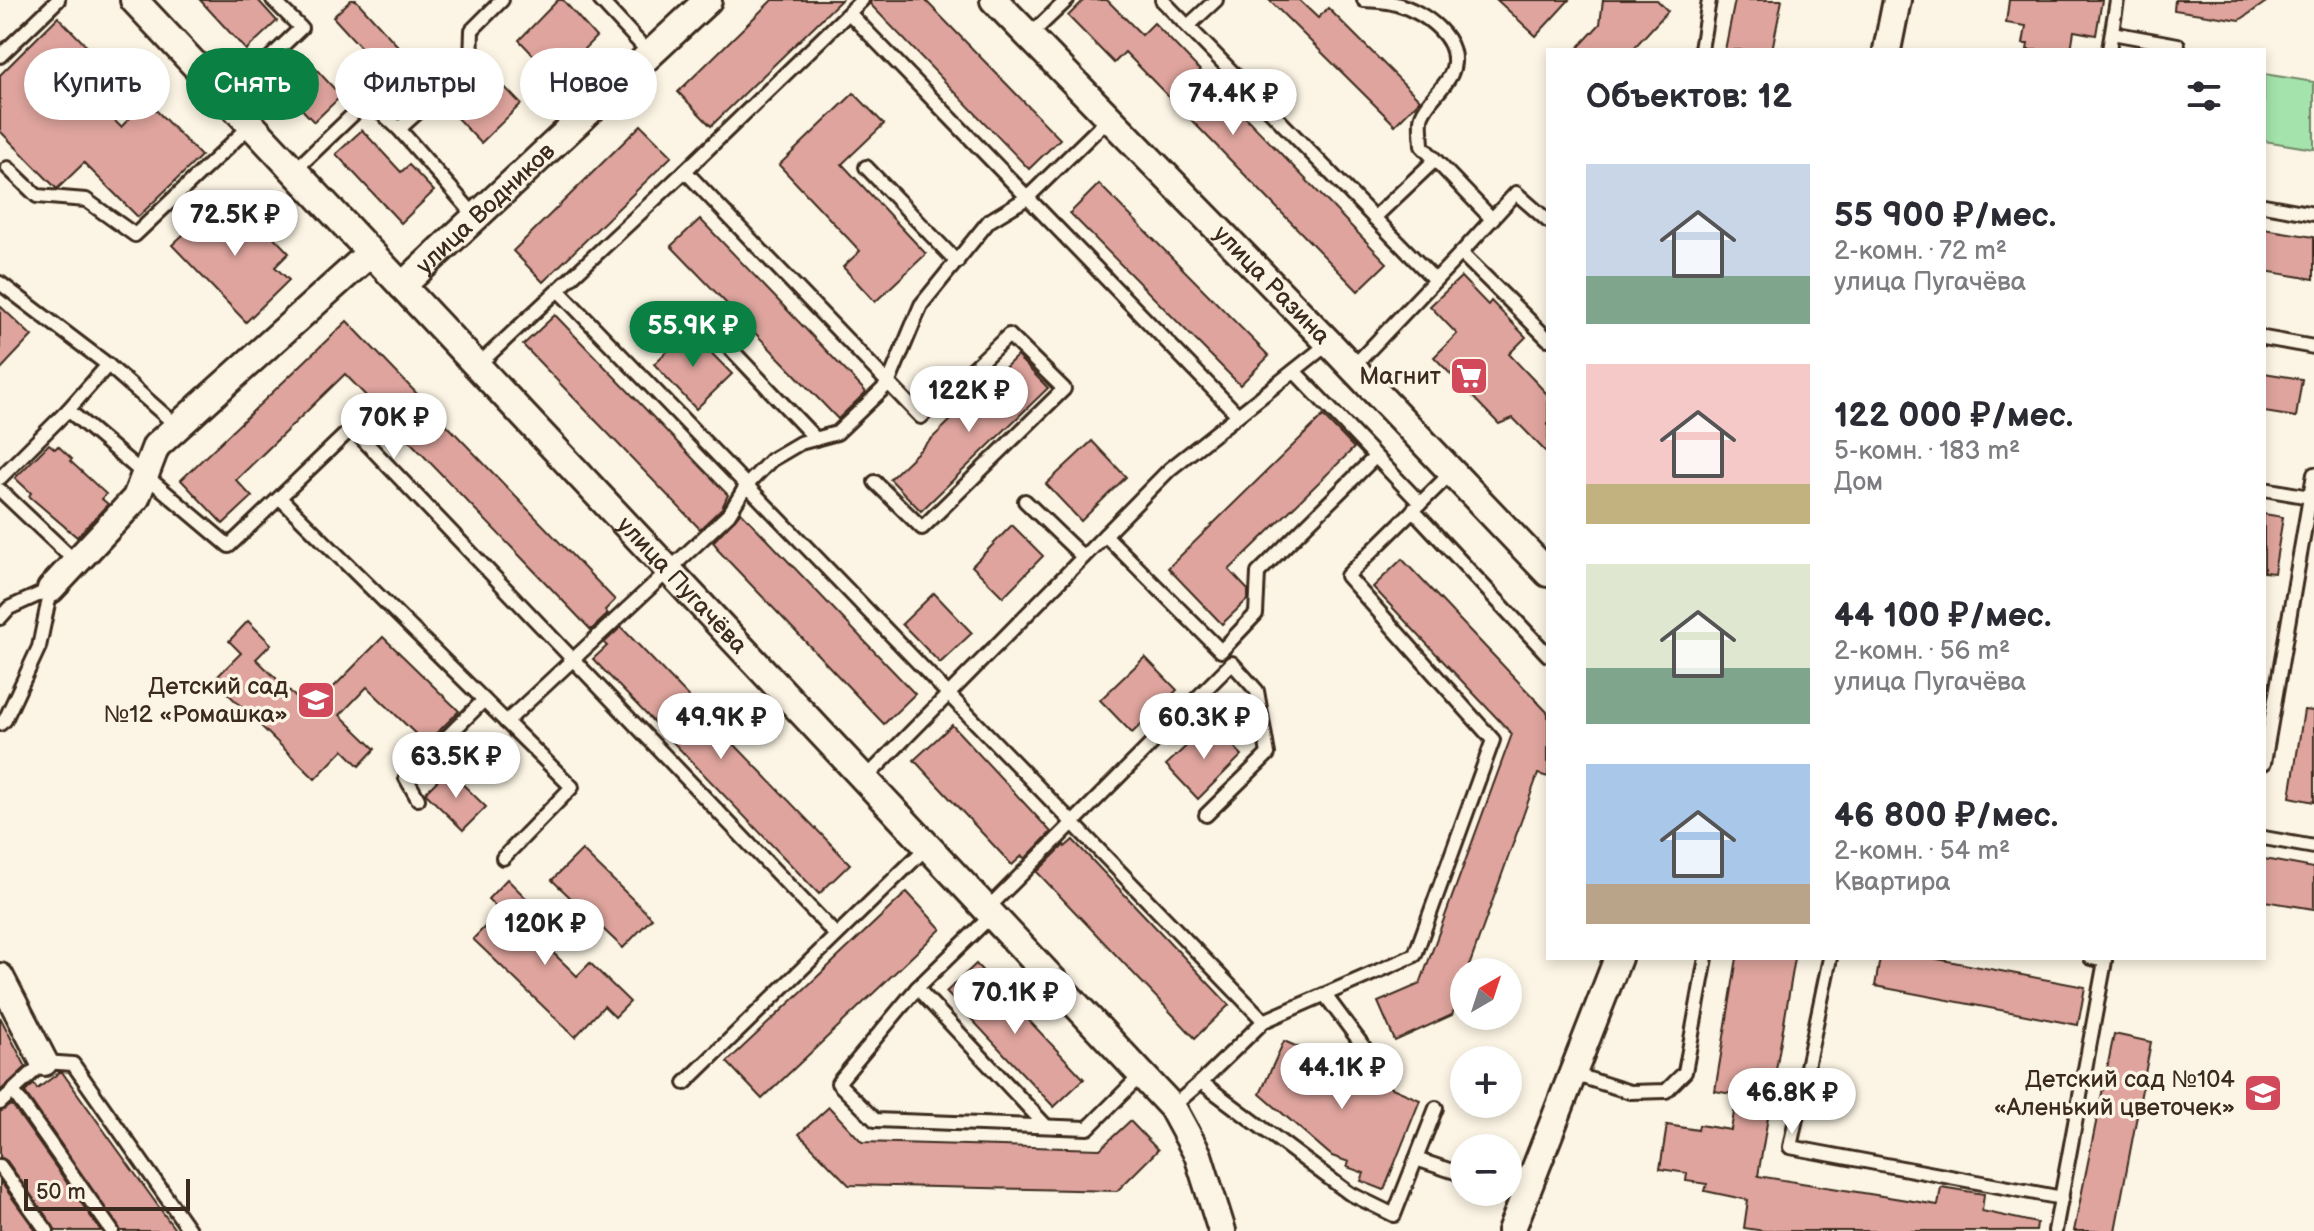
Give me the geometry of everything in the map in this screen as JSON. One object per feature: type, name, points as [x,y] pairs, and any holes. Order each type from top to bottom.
[{"type":"street","name":"улица Пугачёва","points":[[134,0],[186,55]]},
{"type":"street","name":"улица Водников","points":[[656,48],[708,0]]},
{"type":"street","name":"улица Разина","points":[[994,0],[1353,367],[1546,571]]},
{"type":"street","points":[[1887,48],[1897,0]]},
{"type":"street","name":"улица Пугачёва","points":[[246,120],[1172,1107],[1198,1155],[1222,1231]]},
{"type":"street","name":"улица Водников","points":[[402,286],[580,120]]},
{"type":"street","points":[[51,589],[136,498],[156,446],[370,253]]},
{"type":"street","points":[[1522,1180],[1573,1074],[1617,960]]},
{"type":"street","points":[[0,977],[44,1062]]},
{"type":"street","points":[[1511,1231],[1514,1206]]},
{"type":"lane","points":[[273,0],[301,28],[280,48]]},
{"type":"lane","points":[[399,129],[471,64],[472,30],[502,0]]},
{"type":"lane","points":[[600,0],[644,48]]},
{"type":"lane","points":[[477,366],[862,0]]},
{"type":"lane","points":[[1029,36],[1067,0]]},
{"type":"lane","points":[[1162,0],[1434,279]]},
{"type":"lane","points":[[1188,26],[1216,0]]},
{"type":"lane","points":[[1364,0],[1394,3],[1414,10],[1431,21],[1448,39],[1454,56],[1452,73],[1421,116],[1422,146],[1492,219]]},
{"type":"lane","points":[[1701,48],[1709,0]]},
{"type":"lane","points":[[2109,48],[2117,0]]},
{"type":"lane","points":[[0,56],[53,2]]},
{"type":"lane","points":[[849,13],[1238,415]]},
{"type":"lane","points":[[2112,33],[2178,45],[2177,48]]},
{"type":"lane","points":[[294,171],[368,100],[399,129],[476,217]]},
{"type":"lane","points":[[506,722],[729,514],[746,486],[771,460],[800,443],[837,433],[888,384],[921,305],[989,221],[1027,198],[1109,118]]},
{"type":"lane","points":[[8,168],[37,196],[86,200],[135,235],[251,125]]},
{"type":"lane","points":[[1374,218],[1435,160]]},
{"type":"lane","points":[[866,167],[957,262]]},
{"type":"lane","points":[[685,171],[921,417],[1009,335],[1064,389],[922,528],[875,482]]},
{"type":"lane","points":[[1353,367],[1516,193],[1546,219]]},
{"type":"lane","points":[[2266,205],[2314,214]]},
{"type":"lane","points":[[1461,253],[1546,337]]},
{"type":"lane","points":[[0,283],[108,365],[177,426]]},
{"type":"lane","points":[[559,291],[1264,1021]]},
{"type":"lane","points":[[711,328],[816,439]]},
{"type":"lane","points":[[2266,338],[2314,347]]},
{"type":"lane","points":[[864,780],[1170,469],[1329,343]]},
{"type":"lane","points":[[0,478],[108,365]]},
{"type":"lane","points":[[1294,371],[1375,457],[1546,653]]},
{"type":"lane","points":[[68,410],[229,546],[352,428],[836,935]]},
{"type":"lane","points":[[1105,535],[1221,651],[1256,614],[1258,573],[1375,457]]},
{"type":"lane","points":[[1172,1107],[1264,1021],[1415,955],[1493,740],[1347,576],[1452,472]]},
{"type":"lane","points":[[2266,751],[2314,474]]},
{"type":"lane","points":[[2266,489],[2310,497]]},
{"type":"lane","points":[[0,490],[76,562]]},
{"type":"lane","points":[[280,498],[572,787],[503,858]]},
{"type":"lane","points":[[1025,501],[1083,557]]},
{"type":"lane","points":[[0,618],[9,608],[51,589]]},
{"type":"lane","points":[[0,724],[5,720],[39,647],[51,589]]},
{"type":"lane","points":[[1141,1075],[1088,1128],[875,1120],[838,1083],[917,988],[1232,663],[1257,691],[1268,754],[1206,815]]},
{"type":"lane","points":[[418,799],[406,778],[484,700]]},
{"type":"lane","points":[[2266,838],[2314,847]]},
{"type":"lane","points":[[685,1083],[927,847]]},
{"type":"lane","points":[[1573,1074],[1630,1092],[1666,1091],[1685,1072],[1706,960]]},
{"type":"lane","points":[[1830,960],[1790,1147],[2062,1198]]},
{"type":"lane","points":[[2055,1231],[2105,961],[2100,960]]},
{"type":"lane","points":[[917,988],[1046,1126]]},
{"type":"lane","points":[[1325,995],[1366,1050]]},
{"type":"lane","points":[[0,1103],[44,1062],[73,1064],[190,1231]]},
{"type":"lane","points":[[1201,1082],[1349,1193],[1394,1215],[1436,1108]]},
{"type":"lane","points":[[13,1091],[112,1231]]},
{"type":"lane","points":[[1416,1159],[1450,1170]]},
{"type":"lane","points":[[0,1166],[47,1231]]},
{"type":"green space","points":[[2266,74],[2314,82],[2314,149],[2266,141]]},
{"type":"building","points":[[200,0],[258,0],[277,21],[248,48],[244,48]]},
{"type":"building","points":[[351,0],[356,0],[400,48],[361,48],[333,17]]},
{"type":"building","points":[[558,0],[563,0],[596,37],[585,48],[527,48],[519,40]]},
{"type":"building","points":[[772,0],[841,0],[711,126],[678,92]]},
{"type":"building","points":[[871,0],[925,0],[1060,139],[1029,169],[870,4]]},
{"type":"building","points":[[1084,0],[1107,0],[1142,35],[1154,23],[1387,263],[1358,291],[1125,52],[1114,63],[1068,16]]},
{"type":"building","points":[[1269,0],[1299,0],[1318,18],[1328,8],[1420,100],[1395,125]]},
{"type":"building","points":[[1497,0],[1569,0],[1536,36]]},
{"type":"building","points":[[1603,0],[1657,0],[1668,11],[1634,48],[1578,48],[1600,24]]},
{"type":"building","points":[[1735,0],[1782,0],[1772,48],[1725,48]]},
{"type":"building","points":[[2009,0],[2102,0],[2096,35],[2074,31],[2071,48],[2027,48],[2028,44],[2023,44],[2026,26],[2006,23]]},
{"type":"building","points":[[2175,0],[2269,0],[2240,20],[2174,10]]},
{"type":"building","points":[[58,17],[88,48],[27,48]]},
{"type":"building","points":[[24,51],[24,120],[114,120],[121,127],[128,120],[166,120],[201,156],[138,217],[84,163],[57,189],[0,131],[0,75]]},
{"type":"building","points":[[319,72],[335,90],[335,102],[319,117]]},
{"type":"building","points":[[504,86],[520,105],[481,143],[459,120],[504,120]]},
{"type":"building","points":[[854,93],[884,124],[842,164],[926,254],[875,302],[843,267],[860,251],[779,165]]},
{"type":"building","points":[[641,125],[672,156],[543,282],[513,251]]},
{"type":"building","points":[[362,130],[401,172],[409,165],[434,191],[401,223],[336,154]]},
{"type":"building","points":[[1099,184],[1269,356],[1240,385],[1070,213]]},
{"type":"building","points":[[215,205],[229,219],[243,205],[289,253],[275,267],[289,280],[246,322],[172,245]]},
{"type":"building","points":[[700,219],[866,392],[838,419],[671,246]]},
{"type":"building","points":[[2266,229],[2314,237],[2314,279],[2266,271]]},
{"type":"building","points":[[1461,277],[1488,305],[1491,301],[1526,337],[1509,354],[1546,393],[1546,452],[1513,418],[1499,424],[1434,357],[1457,334],[1430,306]]},
{"type":"building","points":[[0,306],[32,336],[0,370]]},
{"type":"building","points":[[555,315],[728,495],[722,508],[700,529],[523,345]]},
{"type":"building","points":[[347,321],[615,600],[605,610],[608,614],[591,630],[345,374],[236,480],[252,497],[223,524],[181,480]]},
{"type":"building","points":[[689,330],[732,374],[696,409],[654,364]]},
{"type":"building","points":[[1017,356],[1048,388],[921,511],[890,479]]},
{"type":"building","points":[[2266,373],[2302,379],[2296,417],[2266,412]]},
{"type":"building","points":[[1323,416],[1354,448],[1229,570],[1248,590],[1248,599],[1222,624],[1168,568]]},
{"type":"building","points":[[1092,441],[1126,477],[1081,521],[1046,484]]},
{"type":"building","points":[[49,444],[55,449],[58,446],[106,494],[102,499],[108,504],[77,537],[29,496],[31,493],[15,478]]},
{"type":"building","points":[[741,512],[915,694],[884,724],[717,549],[713,542]]},
{"type":"building","points":[[2266,514],[2283,517],[2274,573],[2266,572]]},
{"type":"building","points":[[1012,525],[1043,556],[1003,597],[972,566]]},
{"type":"building","points":[[1402,559],[1546,711],[1546,776],[1538,774],[1472,958],[1450,958],[1450,1016],[1395,1041],[1378,1002],[1420,984],[1512,734],[1373,587]]},
{"type":"building","points":[[934,593],[972,633],[940,663],[902,624]]},
{"type":"building","points":[[248,621],[271,644],[256,659],[310,711],[383,637],[459,711],[426,744],[367,687],[340,715],[375,749],[359,766],[343,750],[315,779],[214,680],[241,653],[229,641]]},
{"type":"building","points":[[621,627],[850,864],[819,894],[593,659]]},
{"type":"building","points":[[1145,657],[1177,690],[1132,733],[1100,700]]},
{"type":"building","points":[[2304,710],[2314,711],[2314,802],[2290,797]]},
{"type":"building","points":[[1211,723],[1242,755],[1198,799],[1166,765]]},
{"type":"building","points":[[952,725],[1051,832],[1025,859],[1022,856],[1012,865],[914,760]]},
{"type":"building","points":[[448,770],[486,807],[463,830],[425,793]]},
{"type":"building","points":[[1073,840],[1229,1005],[1195,1038],[1037,872]]},
{"type":"building","points":[[582,850],[652,918],[623,948],[552,880]]},
{"type":"building","points":[[2266,859],[2314,868],[2314,909],[2266,901]]},
{"type":"building","points":[[507,879],[530,902],[516,917],[577,976],[590,963],[630,1002],[615,1017],[604,1006],[575,1037],[473,939],[500,911],[488,899]]},
{"type":"building","points":[[907,892],[941,929],[762,1099],[727,1062]]},
{"type":"building","points":[[1737,960],[1795,960],[1758,1176],[1938,1205],[1941,1187],[1984,1194],[1982,1211],[2037,1223],[2036,1231],[1764,1231],[1744,1228],[1748,1200],[1705,1191],[1707,1184],[1686,1181],[1687,1173],[1660,1169],[1667,1125],[1698,1130],[1699,1125],[1731,1130],[1737,1095],[1715,1091]]},
{"type":"building","points":[[1880,960],[1943,960],[2085,987],[2078,1025],[1875,986]]},
{"type":"building","points":[[976,964],[1084,1079],[1054,1107],[946,992]]},
{"type":"building","points":[[0,1017],[26,1067],[0,1091]]},
{"type":"building","points":[[2114,1034],[2151,1042],[2115,1231],[2074,1231]]},
{"type":"building","points":[[1284,1041],[1420,1100],[1384,1190],[1361,1181],[1364,1173],[1347,1167],[1349,1162],[1332,1156],[1260,1094]]},
{"type":"building","points":[[60,1072],[176,1231],[121,1231],[25,1092],[34,1084],[37,1089]]},
{"type":"building","points":[[12,1105],[101,1231],[56,1231],[7,1161],[0,1157],[0,1112]]},
{"type":"building","points":[[829,1107],[862,1142],[1100,1149],[1130,1121],[1158,1150],[1117,1191],[849,1185],[799,1134]]},
{"type":"building","points":[[0,1181],[36,1231],[0,1231]]},
{"type":"place","name":"Магнит","points":[[1469,376]]},
{"type":"place","name":"Детский сад №12 «Ромашка»","points":[[316,700]]},
{"type":"place","name":"Детский сад №104 «Аленький цветочек»","points":[[2263,1093]]}]
